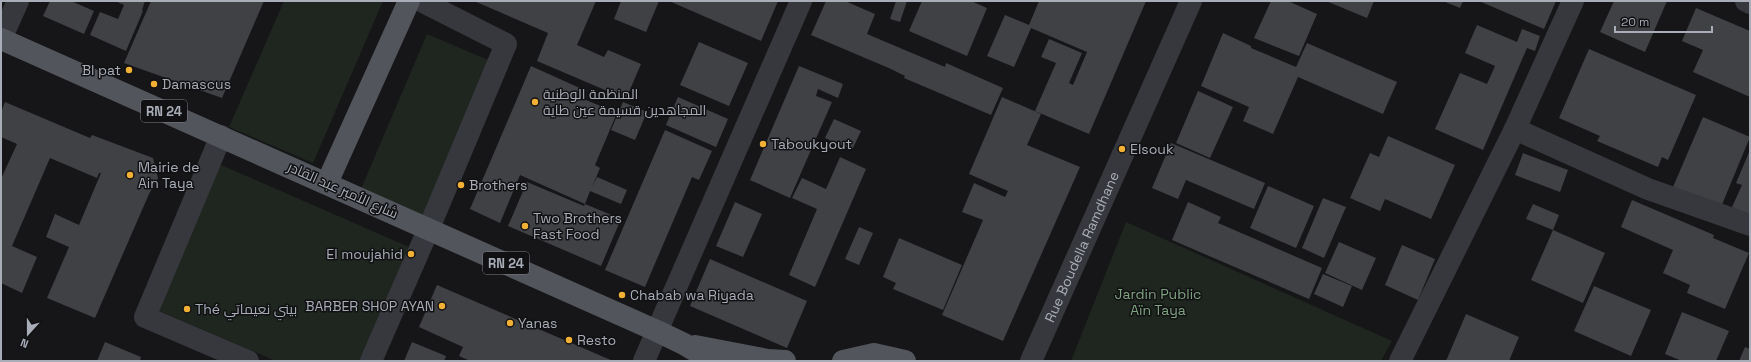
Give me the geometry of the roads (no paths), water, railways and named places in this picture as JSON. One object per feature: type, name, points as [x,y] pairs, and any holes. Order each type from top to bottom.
[{"type":"main road","points":[[327,183],[409,1]]},
{"type":"main road","name":"شارع الأمير عبد القادر","points":[[1,39],[429,228],[657,331],[684,344],[712,361]]},
{"type":"main road","name":"شارع الأمير عبد القادر","points":[[684,344],[768,360],[786,361]]},
{"type":"main road","points":[[843,361],[874,354],[905,361]]},
{"type":"street","points":[[1,39],[18,1]]},
{"type":"street","points":[[371,361],[429,228],[506,44],[421,1]]},
{"type":"street","points":[[644,361],[801,1]]},
{"type":"street","name":"Rue Boudella Ramdhane","points":[[1031,361],[1191,1]]},
{"type":"street","points":[[1400,361],[1515,129],[1573,1]]},
{"type":"street","points":[[1746,1],[1750,2]]},
{"type":"street","points":[[1515,129],[1648,189],[1750,225]]},
{"type":"street","points":[[221,136],[144,317],[248,361]]},
{"type":"place","name":"Bl pat","points":[[129,70]]},
{"type":"place","name":"Damascus","points":[[154,84]]},
{"type":"place","name":"المنظمة الوطنية المجاهدين قسيمة عين طاية","points":[[535,102]]},
{"type":"place","name":"Taboukyout","points":[[763,144]]},
{"type":"place","name":"Elsouk","points":[[1122,149]]},
{"type":"place","name":"Mairie de Ain Taya","points":[[130,175]]},
{"type":"place","name":"Brothers","points":[[461,185]]},
{"type":"place","name":"Two Brothers Fast Food","points":[[525,226]]},
{"type":"place","name":"El moujahid","points":[[411,254]]},
{"type":"place","name":"Chabab wa Riyada","points":[[622,295]]},
{"type":"place","name":"BARBER SHOP AYAN","points":[[442,306]]},
{"type":"place","name":"Thé بيني نعيماتي","points":[[187,309]]},
{"type":"place","name":"Yanas","points":[[510,323]]},
{"type":"place","name":"Resto","points":[[569,340]]},
{"type":"park label","name":"Jardin Public Aïn Taya","points":[[1158,302]]}]
